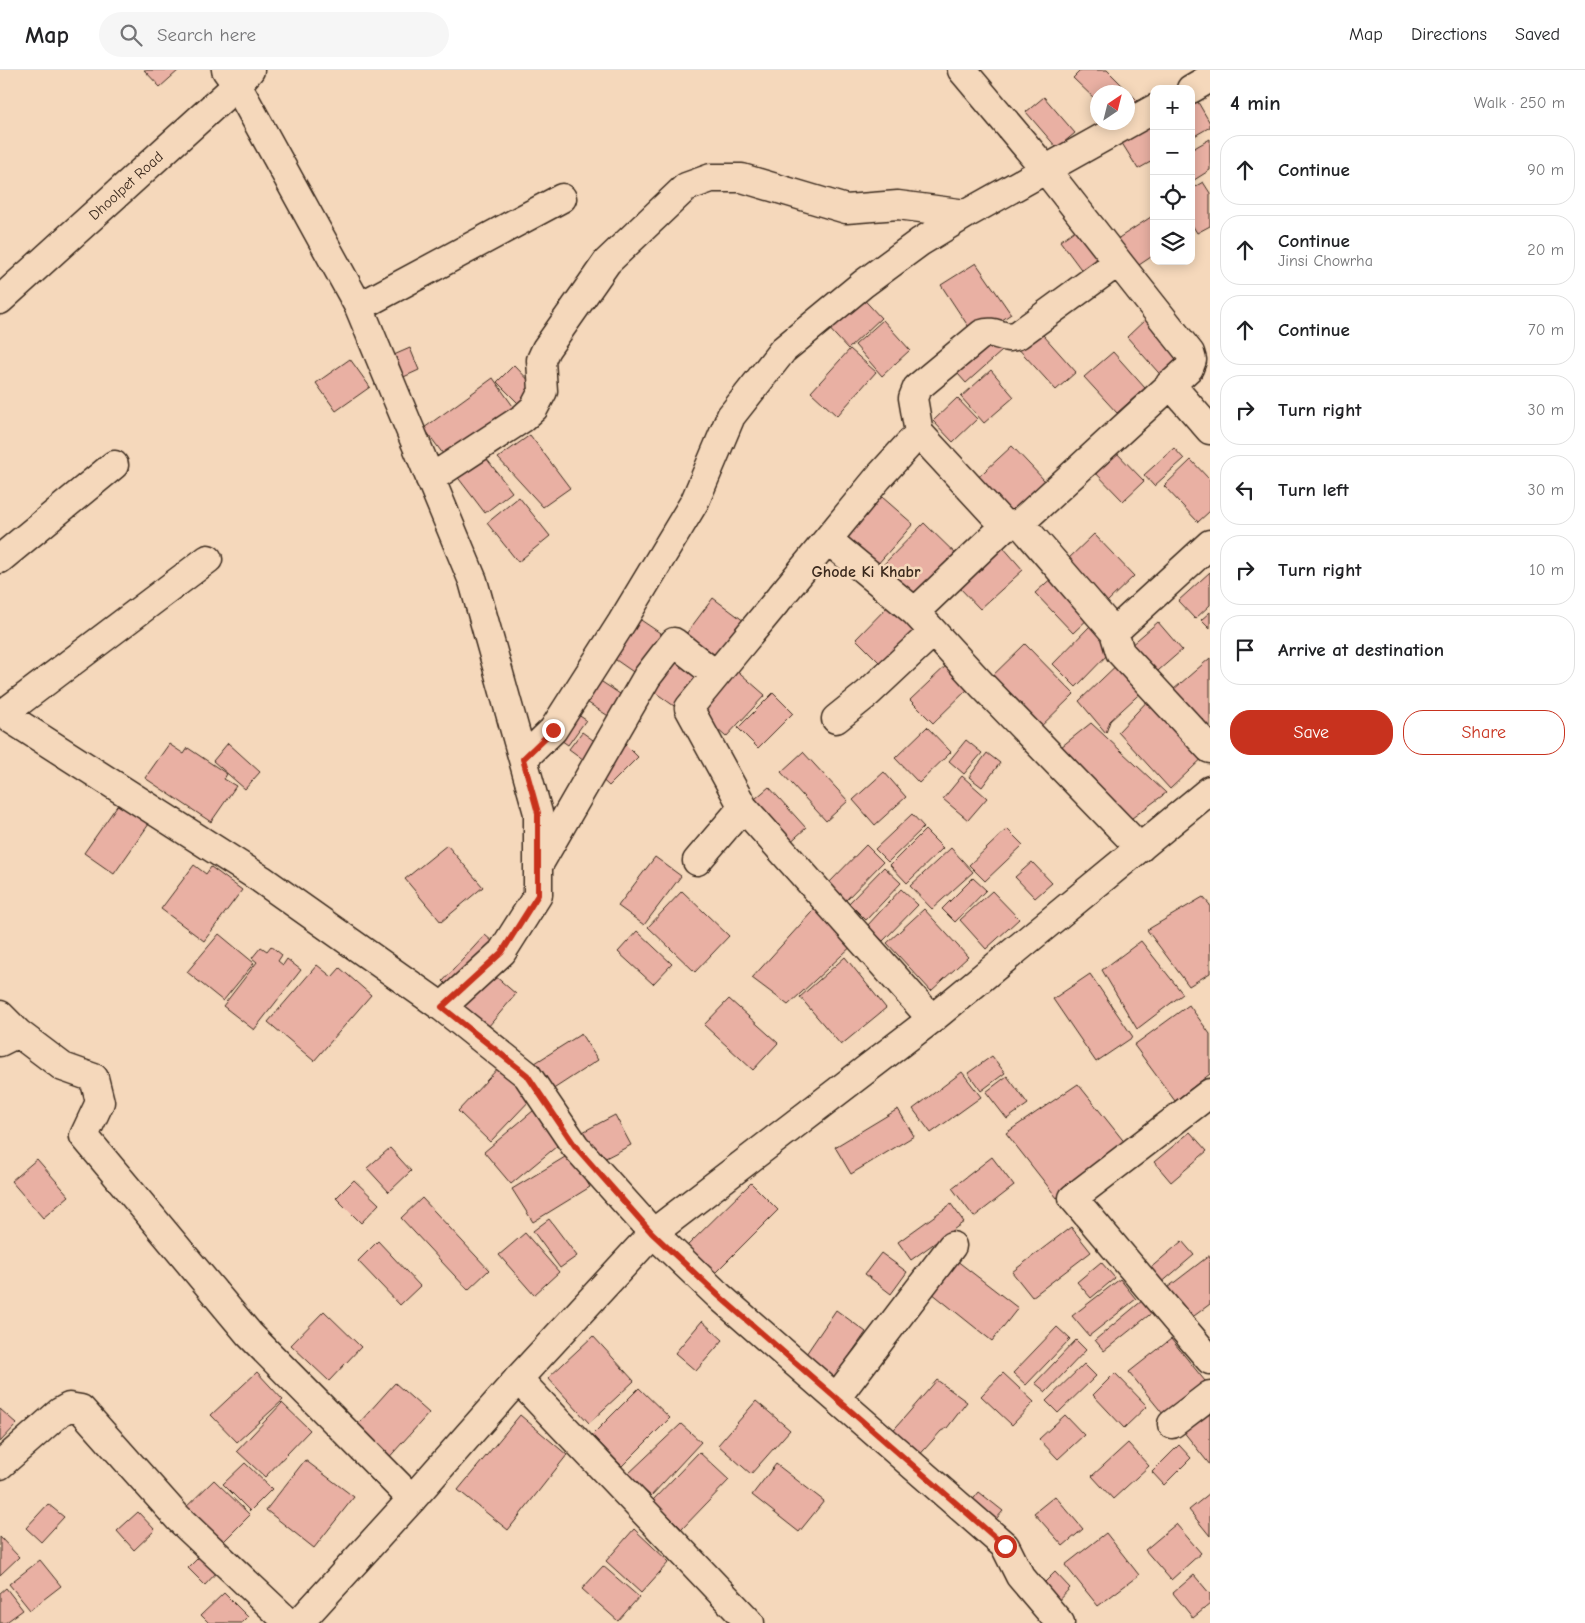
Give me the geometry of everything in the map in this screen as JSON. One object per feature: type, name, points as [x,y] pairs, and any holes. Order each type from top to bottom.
[{"type":"street","points":[[915,612],[1189,368],[1192,360],[1190,353],[1046,170],[962,70]]},
{"type":"street","points":[[238,75],[358,307],[473,581],[538,813],[538,895],[502,952],[442,1007]]},
{"type":"street","name":"Dhoolpet Road","points":[[0,300],[238,75]]},
{"type":"street","points":[[1195,87],[1210,78]]},
{"type":"street","points":[[523,759],[553,730],[695,501],[731,416],[783,350],[870,279],[920,242],[966,214],[1150,111]]},
{"type":"street","points":[[430,479],[524,418],[534,408],[543,391],[541,360],[546,349],[607,262],[686,188],[711,178],[742,178],[846,209],[898,205],[966,214]]},
{"type":"street","points":[[358,307],[562,198]]},
{"type":"street","points":[[1118,262],[1018,336],[1009,337],[988,332],[982,334],[925,381],[917,388],[913,398],[919,433],[1013,525],[1114,632],[1120,652],[1210,749]]},
{"type":"street","points":[[1170,384],[1210,430]]},
{"type":"street","points":[[919,433],[878,478],[689,708],[744,807],[932,1019]]},
{"type":"street","points":[[0,559],[114,465]]},
{"type":"street","points":[[828,540],[915,612],[990,694],[1140,848]]},
{"type":"street","points":[[1114,632],[1210,544]]},
{"type":"street","points":[[208,560],[1,713],[261,879],[442,1007],[527,1075],[575,1146],[652,1233],[719,1296],[1005,1546],[1020,1576],[1060,1623]]},
{"type":"street","points":[[836,719],[867,694],[933,632]]},
{"type":"street","points":[[539,864],[647,677],[674,642],[716,675]]},
{"type":"street","points":[[299,1623],[652,1233],[932,1019],[1210,790]]},
{"type":"street","points":[[697,861],[744,807]]},
{"type":"street","points":[[6,1030],[63,1067],[94,1078],[100,1102],[84,1136],[249,1334],[412,1499]]},
{"type":"street","points":[[1210,1093],[1073,1198],[1210,1360]]},
{"type":"street","points":[[836,1398],[952,1246]]},
{"type":"street","points":[[518,1379],[740,1619]]},
{"type":"street","points":[[1172,1424],[1210,1395]]},
{"type":"street","points":[[0,1465],[60,1412],[69,1407],[81,1409],[178,1518],[288,1623]]},
{"type":"building","points":[[144,70],[179,70],[160,87]]},
{"type":"building","points":[[1081,70],[1107,70],[1122,85],[1090,85],[1090,94],[1073,78]]},
{"type":"building","points":[[1044,97],[1075,133],[1057,148],[1026,112]]},
{"type":"building","points":[[1195,97],[1210,123],[1210,127],[1195,136]]},
{"type":"building","points":[[1135,98],[1140,103],[1135,108]]},
{"type":"building","points":[[1150,123],[1150,162],[1138,169],[1120,140]]},
{"type":"building","points":[[1210,139],[1210,170],[1195,179],[1195,175],[1195,148]]},
{"type":"building","points":[[1203,182],[1210,193],[1210,226],[1197,233],[1195,230],[1195,187]]},
{"type":"building","points":[[1150,218],[1150,258],[1133,269],[1114,241]]},
{"type":"building","points":[[1081,226],[1104,258],[1083,272],[1060,241]]},
{"type":"building","points":[[976,263],[1011,314],[976,338],[941,285]]},
{"type":"building","points":[[858,293],[881,318],[848,349],[825,324]]},
{"type":"building","points":[[1147,318],[1186,362],[1165,380],[1127,337]]},
{"type":"building","points":[[883,320],[910,350],[882,376],[855,345]]},
{"type":"building","points":[[1036,327],[1076,372],[1056,390],[1015,345]]},
{"type":"building","points":[[986,333],[1002,351],[966,383],[950,365]]},
{"type":"building","points":[[410,348],[419,370],[397,380],[387,358]]},
{"type":"building","points":[[850,349],[876,372],[837,416],[811,392]]},
{"type":"building","points":[[1113,352],[1145,388],[1117,413],[1084,377]]},
{"type":"building","points":[[350,359],[370,387],[336,411],[316,383]]},
{"type":"building","points":[[514,365],[538,390],[521,406],[497,382]]},
{"type":"building","points":[[991,370],[1014,397],[984,423],[961,397]]},
{"type":"building","points":[[493,378],[515,409],[446,458],[424,428]]},
{"type":"building","points":[[957,398],[977,419],[953,442],[933,421]]},
{"type":"building","points":[[530,435],[570,488],[543,507],[498,458]]},
{"type":"building","points":[[1012,446],[1045,481],[1004,518],[972,483]]},
{"type":"building","points":[[1112,448],[1144,481],[1123,501],[1091,468]]},
{"type":"building","points":[[1174,448],[1184,459],[1154,486],[1144,475]]},
{"type":"building","points":[[483,454],[512,492],[485,513],[456,475]]},
{"type":"building","points":[[1191,460],[1210,480],[1210,511],[1198,522],[1164,486]]},
{"type":"building","points":[[874,490],[913,524],[876,566],[837,533]]},
{"type":"building","points":[[519,497],[550,536],[518,562],[487,523]]},
{"type":"building","points":[[924,523],[963,561],[922,603],[883,565]]},
{"type":"building","points":[[1094,534],[1134,576],[1106,603],[1066,561]]},
{"type":"building","points":[[1002,546],[1023,570],[980,609],[958,586]]},
{"type":"building","points":[[1210,572],[1210,605],[1195,619],[1178,601]]},
{"type":"building","points":[[1055,575],[1092,615],[1073,633],[1035,593]]},
{"type":"building","points":[[713,598],[748,624],[722,660],[686,634]]},
{"type":"building","points":[[893,601],[925,632],[887,670],[856,639]]},
{"type":"building","points":[[1210,612],[1210,629],[1201,620]]},
{"type":"building","points":[[632,614],[666,637],[639,676],[606,653]]},
{"type":"building","points":[[1158,622],[1182,650],[1151,677],[1123,652]]},
{"type":"building","points":[[1090,626],[1113,649],[1076,687],[1053,664]]},
{"type":"building","points":[[1025,644],[1074,694],[1033,734],[984,684]]},
{"type":"building","points":[[675,652],[707,675],[681,711],[649,688]]},
{"type":"building","points":[[1124,658],[1147,687],[1110,721],[1106,733],[1079,701]]},
{"type":"building","points":[[1210,658],[1210,741],[1166,696]]},
{"type":"building","points":[[950,662],[972,685],[933,723],[910,700]]},
{"type":"building","points":[[733,667],[765,695],[726,737],[695,709]]},
{"type":"building","points":[[593,676],[626,698],[613,719],[579,697]]},
{"type":"building","points":[[773,693],[793,713],[758,748],[738,728]]},
{"type":"building","points":[[1154,694],[1210,751],[1170,789],[1118,732]]},
{"type":"building","points":[[572,711],[586,720],[568,745],[555,736]]},
{"type":"building","points":[[1091,723],[1166,793],[1128,821],[1056,751]]},
{"type":"building","points":[[927,727],[951,752],[919,783],[895,758]]},
{"type":"building","points":[[582,732],[604,748],[591,765],[569,749]]},
{"type":"building","points":[[966,740],[982,753],[964,774],[949,761]]},
{"type":"building","points":[[228,743],[260,772],[245,789],[213,761]]},
{"type":"building","points":[[169,744],[184,754],[188,748],[227,774],[224,779],[236,786],[211,822],[145,778]]},
{"type":"building","points":[[626,745],[638,757],[609,786],[596,774]]},
{"type":"building","points":[[803,752],[848,801],[826,821],[781,772]]},
{"type":"building","points":[[987,753],[1000,763],[982,787],[969,777]]},
{"type":"building","points":[[884,772],[906,797],[875,825],[853,800]]},
{"type":"building","points":[[962,776],[987,798],[968,820],[943,799]]},
{"type":"building","points":[[769,787],[806,828],[787,845],[749,804]]},
{"type":"building","points":[[119,803],[149,824],[114,874],[84,853]]},
{"type":"building","points":[[912,814],[924,827],[888,862],[875,849]]},
{"type":"building","points":[[1007,829],[1023,845],[985,881],[969,865]]},
{"type":"building","points":[[925,830],[943,848],[907,883],[890,865]]},
{"type":"building","points":[[447,845],[483,887],[441,922],[405,879]]},
{"type":"building","points":[[866,845],[883,862],[844,902],[827,885]]},
{"type":"building","points":[[951,848],[973,872],[932,909],[910,886]]},
{"type":"building","points":[[655,857],[681,876],[644,925],[618,906]]},
{"type":"building","points":[[1032,862],[1052,883],[1035,898],[1015,877]]},
{"type":"building","points":[[194,865],[206,874],[211,867],[242,890],[204,941],[161,909]]},
{"type":"building","points":[[884,867],[901,883],[866,920],[849,903]]},
{"type":"building","points":[[973,878],[986,890],[955,922],[942,909]]},
{"type":"building","points":[[901,889],[918,905],[883,941],[867,926]]},
{"type":"building","points":[[682,891],[729,936],[695,972],[648,927]]},
{"type":"building","points":[[992,891],[1019,919],[986,949],[960,920]]},
{"type":"building","points":[[1203,897],[1210,905],[1210,973],[1189,986],[1147,930]]},
{"type":"building","points":[[820,903],[855,943],[788,1005],[752,978]]},
{"type":"building","points":[[924,909],[968,957],[931,991],[887,943]]},
{"type":"building","points":[[637,931],[672,964],[653,984],[618,952]]},
{"type":"building","points":[[219,934],[254,963],[223,1001],[187,972]]},
{"type":"building","points":[[485,935],[500,948],[456,994],[443,981]]},
{"type":"building","points":[[1141,941],[1183,994],[1137,1029],[1102,970]]},
{"type":"building","points":[[271,946],[282,955],[278,961],[283,965],[287,959],[301,970],[254,1030],[223,1006],[257,962],[252,958],[261,947],[267,951]]},
{"type":"building","points":[[845,957],[886,1008],[841,1045],[800,997]]},
{"type":"building","points":[[317,965],[332,977],[340,968],[371,995],[314,1061],[268,1022]]},
{"type":"building","points":[[487,969],[516,994],[488,1027],[459,1002]]},
{"type":"building","points":[[1090,974],[1133,1037],[1096,1062],[1053,999]]},
{"type":"building","points":[[729,999],[778,1043],[753,1070],[704,1025]]},
{"type":"building","points":[[1189,1005],[1210,1034],[1210,1074],[1175,1101],[1134,1045]]},
{"type":"building","points":[[581,1034],[598,1060],[552,1090],[535,1063]]},
{"type":"building","points":[[992,1056],[1005,1073],[981,1091],[968,1073]]},
{"type":"building","points":[[502,1064],[534,1096],[490,1142],[458,1111]]},
{"type":"building","points":[[962,1072],[981,1097],[931,1133],[913,1109]]},
{"type":"building","points":[[1007,1076],[1028,1104],[1007,1119],[986,1092]]},
{"type":"building","points":[[1078,1084],[1126,1144],[1057,1198],[1006,1133]]},
{"type":"building","points":[[540,1105],[568,1137],[511,1184],[484,1152]]},
{"type":"building","points":[[898,1109],[914,1136],[851,1174],[835,1147]]},
{"type":"building","points":[[615,1115],[631,1145],[592,1165],[577,1135]]},
{"type":"building","points":[[1190,1132],[1207,1151],[1171,1182],[1154,1162]]},
{"type":"building","points":[[390,1148],[411,1171],[389,1192],[367,1168]]},
{"type":"building","points":[[570,1154],[590,1187],[533,1222],[512,1189]]},
{"type":"building","points":[[992,1157],[1014,1186],[974,1217],[952,1188]]},
{"type":"building","points":[[37,1159],[69,1196],[43,1218],[11,1181]]},
{"type":"building","points":[[354,1180],[379,1204],[361,1223],[336,1198]]},
{"type":"building","points":[[751,1183],[778,1210],[715,1273],[687,1246]]},
{"type":"building","points":[[422,1198],[489,1270],[468,1290],[401,1218]]},
{"type":"building","points":[[951,1204],[964,1222],[911,1260],[898,1242]]},
{"type":"building","points":[[549,1219],[577,1256],[560,1268],[533,1231]]},
{"type":"building","points":[[1071,1227],[1091,1252],[1032,1297],[1012,1272]]},
{"type":"building","points":[[525,1233],[559,1272],[534,1295],[499,1255]]},
{"type":"building","points":[[378,1241],[420,1286],[400,1305],[358,1261]]},
{"type":"building","points":[[1182,1241],[1194,1255],[1153,1290],[1141,1276]]},
{"type":"building","points":[[881,1253],[907,1272],[891,1294],[865,1274]]},
{"type":"building","points":[[1210,1255],[1210,1304],[1190,1319],[1167,1288]]},
{"type":"building","points":[[952,1257],[1018,1308],[992,1341],[927,1289]]},
{"type":"building","points":[[1101,1262],[1115,1278],[1091,1298],[1077,1282]]},
{"type":"building","points":[[1120,1279],[1136,1299],[1089,1336],[1072,1316]]},
{"type":"building","points":[[1143,1300],[1153,1312],[1104,1351],[1095,1340]]},
{"type":"building","points":[[836,1310],[866,1332],[834,1378],[804,1357]]},
{"type":"building","points":[[324,1311],[361,1347],[329,1381],[291,1345]]},
{"type":"building","points":[[702,1321],[723,1340],[696,1371],[675,1353]]},
{"type":"building","points":[[1057,1327],[1070,1339],[1026,1385],[1013,1373]]},
{"type":"building","points":[[593,1336],[634,1381],[589,1423],[548,1378]]},
{"type":"building","points":[[1171,1339],[1205,1381],[1163,1414],[1129,1372]]},
{"type":"building","points":[[1076,1340],[1086,1350],[1046,1392],[1035,1383]]},
{"type":"building","points":[[1084,1364],[1096,1376],[1058,1413],[1046,1401]]},
{"type":"building","points":[[257,1372],[283,1400],[237,1442],[211,1415]]},
{"type":"building","points":[[1003,1373],[1034,1402],[1012,1425],[981,1396]]},
{"type":"building","points":[[1115,1373],[1147,1406],[1124,1428],[1093,1395]]},
{"type":"building","points":[[937,1380],[967,1402],[947,1428],[941,1431],[916,1459],[890,1434]]},
{"type":"building","points":[[395,1383],[429,1413],[385,1462],[351,1432]]},
{"type":"building","points":[[639,1388],[670,1418],[622,1466],[592,1435]]},
{"type":"building","points":[[756,1401],[790,1430],[751,1474],[718,1445]]},
{"type":"building","points":[[282,1403],[310,1430],[265,1477],[237,1451]]},
{"type":"building","points":[[0,1409],[17,1424],[0,1442]]},
{"type":"building","points":[[1210,1410],[1210,1465],[1183,1431]]},
{"type":"building","points":[[520,1415],[567,1455],[508,1530],[458,1490]]},
{"type":"building","points":[[1065,1415],[1084,1435],[1058,1459],[1039,1439]]},
{"type":"building","points":[[681,1424],[701,1442],[651,1496],[627,1475]]},
{"type":"building","points":[[1128,1443],[1149,1466],[1113,1499],[1092,1476]]},
{"type":"building","points":[[1179,1445],[1191,1458],[1164,1485],[1152,1472]]},
{"type":"building","points":[[699,1452],[729,1480],[682,1529],[653,1500]]},
{"type":"building","points":[[305,1460],[354,1497],[314,1548],[266,1510]]},
{"type":"building","points":[[245,1463],[272,1489],[250,1511],[223,1484]]},
{"type":"building","points":[[776,1464],[824,1501],[799,1532],[752,1495]]},
{"type":"building","points":[[214,1480],[250,1515],[216,1549],[180,1513]]},
{"type":"building","points":[[979,1492],[1003,1511],[990,1526],[967,1507]]},
{"type":"building","points":[[1210,1493],[1210,1536],[1189,1510]]},
{"type":"building","points":[[1055,1496],[1083,1529],[1063,1546],[1034,1513]]},
{"type":"building","points":[[48,1504],[64,1517],[41,1542],[26,1528]]},
{"type":"building","points":[[138,1512],[155,1530],[134,1550],[117,1531]]},
{"type":"building","points":[[1176,1524],[1201,1553],[1171,1580],[1145,1550]]},
{"type":"building","points":[[634,1529],[669,1562],[641,1593],[606,1561]]},
{"type":"building","points":[[1106,1533],[1139,1575],[1098,1606],[1065,1565]]},
{"type":"building","points":[[0,1537],[19,1557],[0,1575]]},
{"type":"building","points":[[201,1555],[218,1571],[205,1585],[188,1568]]},
{"type":"building","points":[[40,1560],[61,1586],[30,1610],[9,1584]]},
{"type":"building","points":[[603,1566],[639,1597],[618,1621],[582,1589]]},
{"type":"building","points":[[1055,1572],[1070,1588],[1056,1603],[1040,1587]]},
{"type":"building","points":[[1194,1575],[1210,1594],[1210,1604],[1193,1618],[1173,1593]]},
{"type":"building","points":[[6,1588],[23,1610],[5,1623],[0,1623],[0,1593]]},
{"type":"building","points":[[224,1593],[248,1617],[242,1623],[209,1623],[201,1615]]},
{"type":"district","name":"Ghode Ki Khabr","points":[[866,572]]},
{"type":"route","points":[[553,730],[523,759],[538,813],[538,895],[502,952],[442,1007],[527,1075],[575,1146],[652,1233],[719,1296],[1005,1546]]}]
